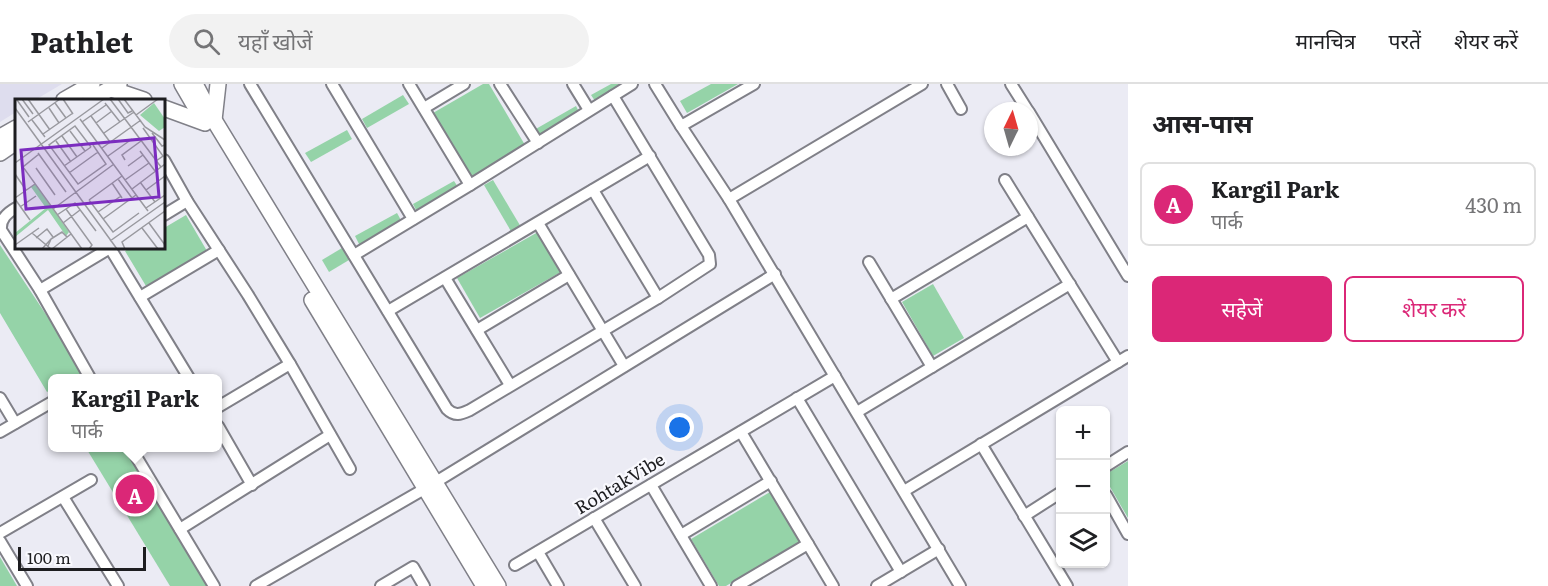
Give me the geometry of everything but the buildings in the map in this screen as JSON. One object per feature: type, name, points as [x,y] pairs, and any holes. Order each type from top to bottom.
[{"type":"main road","points":[[66,99],[92,84]]},
{"type":"main road","points":[[182,84],[210,121],[430,485],[498,586]]},
{"type":"main road","points":[[195,84],[210,121]]},
{"type":"main road","points":[[210,121],[218,84]]},
{"type":"main road","points":[[94,99],[121,92],[141,99]]},
{"type":"main road","points":[[165,108],[210,121]]},
{"type":"main road","points":[[0,137],[15,129]]},
{"type":"main road","points":[[0,153],[15,143]]},
{"type":"main road","points":[[430,485],[484,586]]},
{"type":"street","points":[[250,84],[451,413],[460,415],[658,298],[710,264],[710,255],[613,96]]},
{"type":"street","points":[[332,84],[413,219]]},
{"type":"street","points":[[409,84],[470,185]]},
{"type":"street","points":[[424,108],[464,84]]},
{"type":"street","points":[[500,84],[538,143]]},
{"type":"street","points":[[573,84],[589,110]]},
{"type":"street","points":[[354,255],[632,84]]},
{"type":"street","points":[[655,84],[729,199],[960,586]]},
{"type":"street","points":[[681,126],[754,84]]},
{"type":"street","points":[[729,199],[922,84]]},
{"type":"street","points":[[947,84],[961,109]]},
{"type":"street","points":[[1012,84],[1023,102]]},
{"type":"street","points":[[1038,127],[1128,276]]},
{"type":"street","points":[[388,311],[650,156]]},
{"type":"street","points":[[165,162],[187,201],[290,364],[350,469]]},
{"type":"street","points":[[1005,180],[1118,362]]},
{"type":"street","points":[[593,190],[658,298]]},
{"type":"street","points":[[165,214],[187,201]]},
{"type":"street","points":[[15,209],[3,218],[0,224],[1,230],[40,290],[88,374]]},
{"type":"street","points":[[891,299],[1028,217]]},
{"type":"street","points":[[538,223],[624,366]]},
{"type":"street","points":[[40,290],[108,249]]},
{"type":"street","points":[[111,249],[187,374]]},
{"type":"street","points":[[140,297],[219,250]]},
{"type":"street","points":[[869,262],[932,367]]},
{"type":"street","points":[[256,586],[430,485],[774,274]]},
{"type":"street","points":[[477,330],[569,275]]},
{"type":"street","points":[[445,278],[510,385]]},
{"type":"street","points":[[857,412],[1070,284]]},
{"type":"street","points":[[904,490],[1128,356]]},
{"type":"street","points":[[222,405],[290,364]]},
{"type":"street","name":"RohtakVibe","points":[[515,566],[835,376]]},
{"type":"street","points":[[0,398],[15,423]]},
{"type":"street","points":[[797,398],[901,572]]},
{"type":"street","points":[[0,432],[48,404]]},
{"type":"street","points":[[741,432],[833,586]]},
{"type":"street","points":[[222,433],[252,485]]},
{"type":"street","points":[[180,529],[330,435]]},
{"type":"street","points":[[981,444],[1067,586]]},
{"type":"street","points":[[134,452],[214,586]]},
{"type":"street","points":[[1110,463],[1128,452]]},
{"type":"street","points":[[0,533],[91,480]]},
{"type":"street","points":[[681,535],[771,481]]},
{"type":"street","points":[[651,485],[711,586]]},
{"type":"street","points":[[1024,516],[1056,496]]},
{"type":"street","points":[[63,497],[118,586]]},
{"type":"street","points":[[1110,502],[1128,534]]},
{"type":"street","points":[[594,518],[635,586]]},
{"type":"street","points":[[0,541],[27,586]]},
{"type":"street","points":[[737,586],[808,544]]},
{"type":"street","points":[[878,586],[939,549]]},
{"type":"street","points":[[538,552],[558,586]]},
{"type":"street","points":[[381,586],[412,567],[424,586]]},
{"type":"shaded area","points":[[0,84],[62,84],[37,99],[15,99],[15,113],[0,122]]},
{"type":"green space","points":[[483,84],[489,84],[525,145],[471,177],[433,113]]},
{"type":"green space","points":[[611,84],[633,84],[597,104],[591,95]]},
{"type":"green space","points":[[711,84],[738,84],[687,113],[680,101]]},
{"type":"green space","points":[[403,95],[409,104],[367,128],[362,119]]},
{"type":"green space","points":[[576,106],[581,116],[539,139],[534,130]]},
{"type":"green space","points":[[347,130],[352,139],[311,162],[305,153]]},
{"type":"green space","points":[[493,180],[521,227],[512,233],[484,185]]},
{"type":"green space","points":[[454,181],[460,190],[418,214],[413,204]]},
{"type":"green space","points":[[397,213],[402,222],[360,246],[355,236]]},
{"type":"green space","points":[[186,215],[207,251],[146,286],[125,251],[128,249],[165,249],[165,227]]},
{"type":"green space","points":[[538,232],[561,272],[480,318],[457,278]]},
{"type":"green space","points":[[0,245],[84,372],[48,374],[47,392],[0,313]]},
{"type":"green space","points":[[342,248],[349,260],[329,272],[322,260]]},
{"type":"green space","points":[[933,284],[964,338],[933,356],[902,302]]},
{"type":"green space","points":[[88,452],[131,452],[210,586],[170,586]]},
{"type":"green space","points":[[1128,461],[1128,518],[1110,487],[1110,472]]},
{"type":"green space","points":[[770,492],[800,542],[726,586],[719,586],[691,539]]},
{"type":"green space","points":[[0,557],[17,586],[0,586]]},
{"type":"place","name":"Kargil Park","points":[[135,494]]}]
